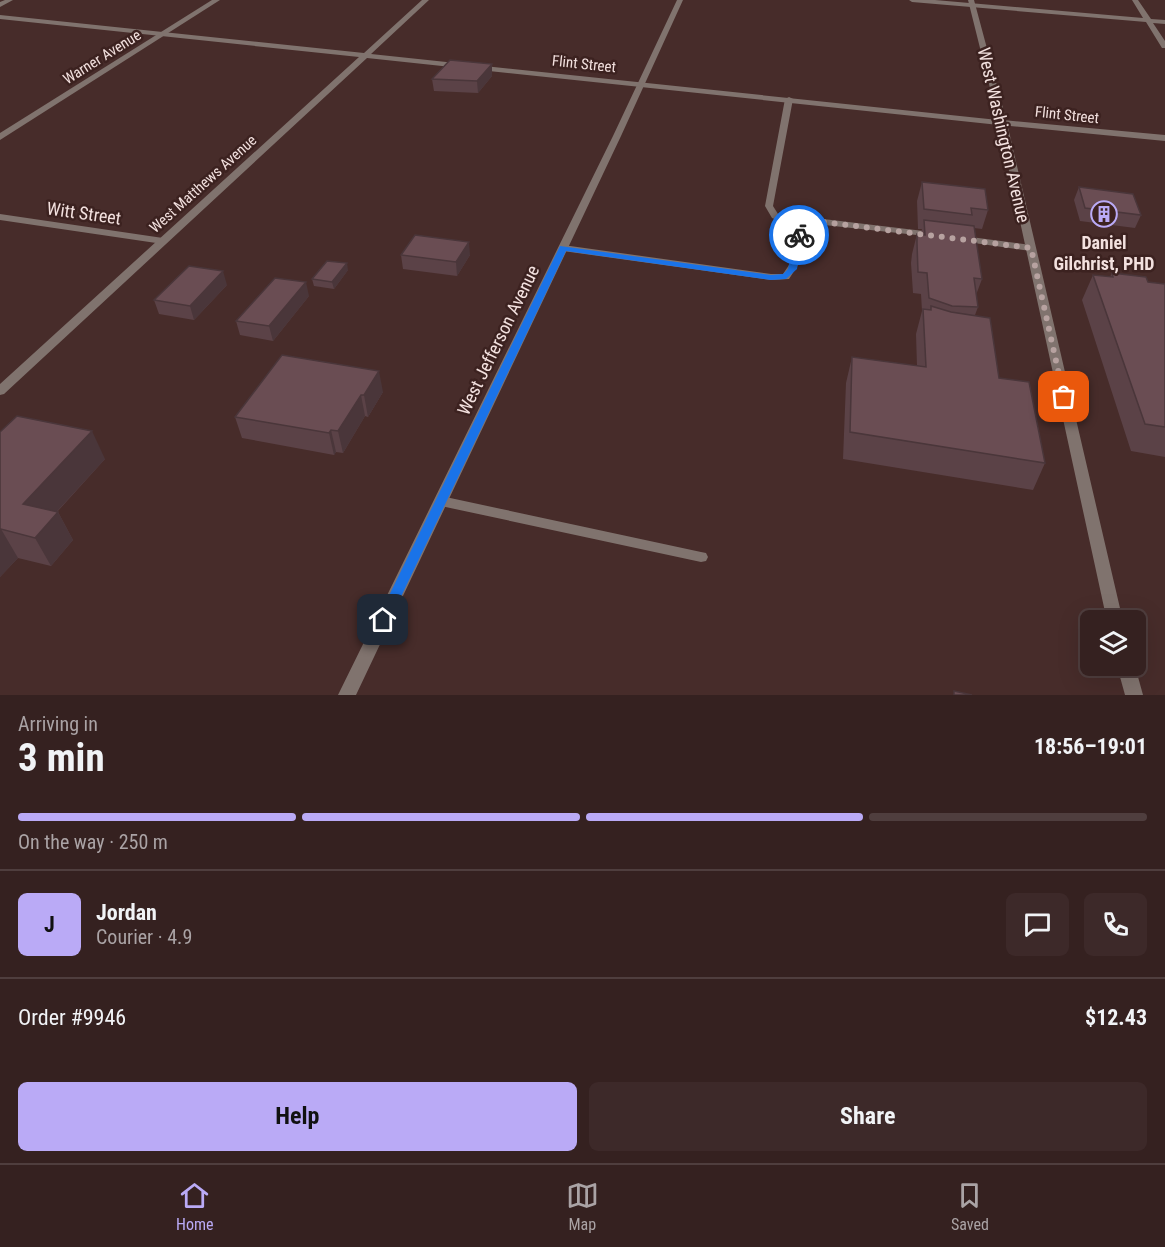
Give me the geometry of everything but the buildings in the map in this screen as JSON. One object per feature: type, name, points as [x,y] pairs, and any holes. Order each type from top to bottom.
[{"type":"street","points":[[0,5],[10,0]]},
{"type":"street","name":"Warner Avenue","points":[[0,137],[217,0]]},
{"type":"street","name":"West Matthews Avenue","points":[[0,391],[426,0]]},
{"type":"street","name":"West Jefferson Avenue","points":[[347,695],[680,0]]},
{"type":"street","points":[[912,0],[972,2],[1165,22]]},
{"type":"street","points":[[1135,0],[1165,46]]},
{"type":"street","name":"West Washington Avenue","points":[[972,2],[1003,123],[1113,610]]},
{"type":"street","name":"Flint Street","points":[[0,17],[1003,123],[1165,138]]},
{"type":"street","name":"Witt Street","points":[[0,217],[163,241]]},
{"type":"street","points":[[1129,676],[1134,695]]},
{"type":"lane","points":[[789,99],[769,206],[775,216],[802,227]]},
{"type":"lane","points":[[563,248],[771,277],[786,277],[792,269],[804,224],[815,221],[937,235]]},
{"type":"lane","points":[[948,237],[1031,248]]},
{"type":"lane","points":[[441,501],[701,557]]},
{"type":"way so far","points":[[799,235],[804,224],[815,221],[1031,248],[1064,397]]},
{"type":"place","name":"Daniel Gilchrist, PHD","points":[[1104,214]]},
{"type":"route","points":[[383,620],[563,248],[771,277],[786,277],[792,269],[799,235]]}]
